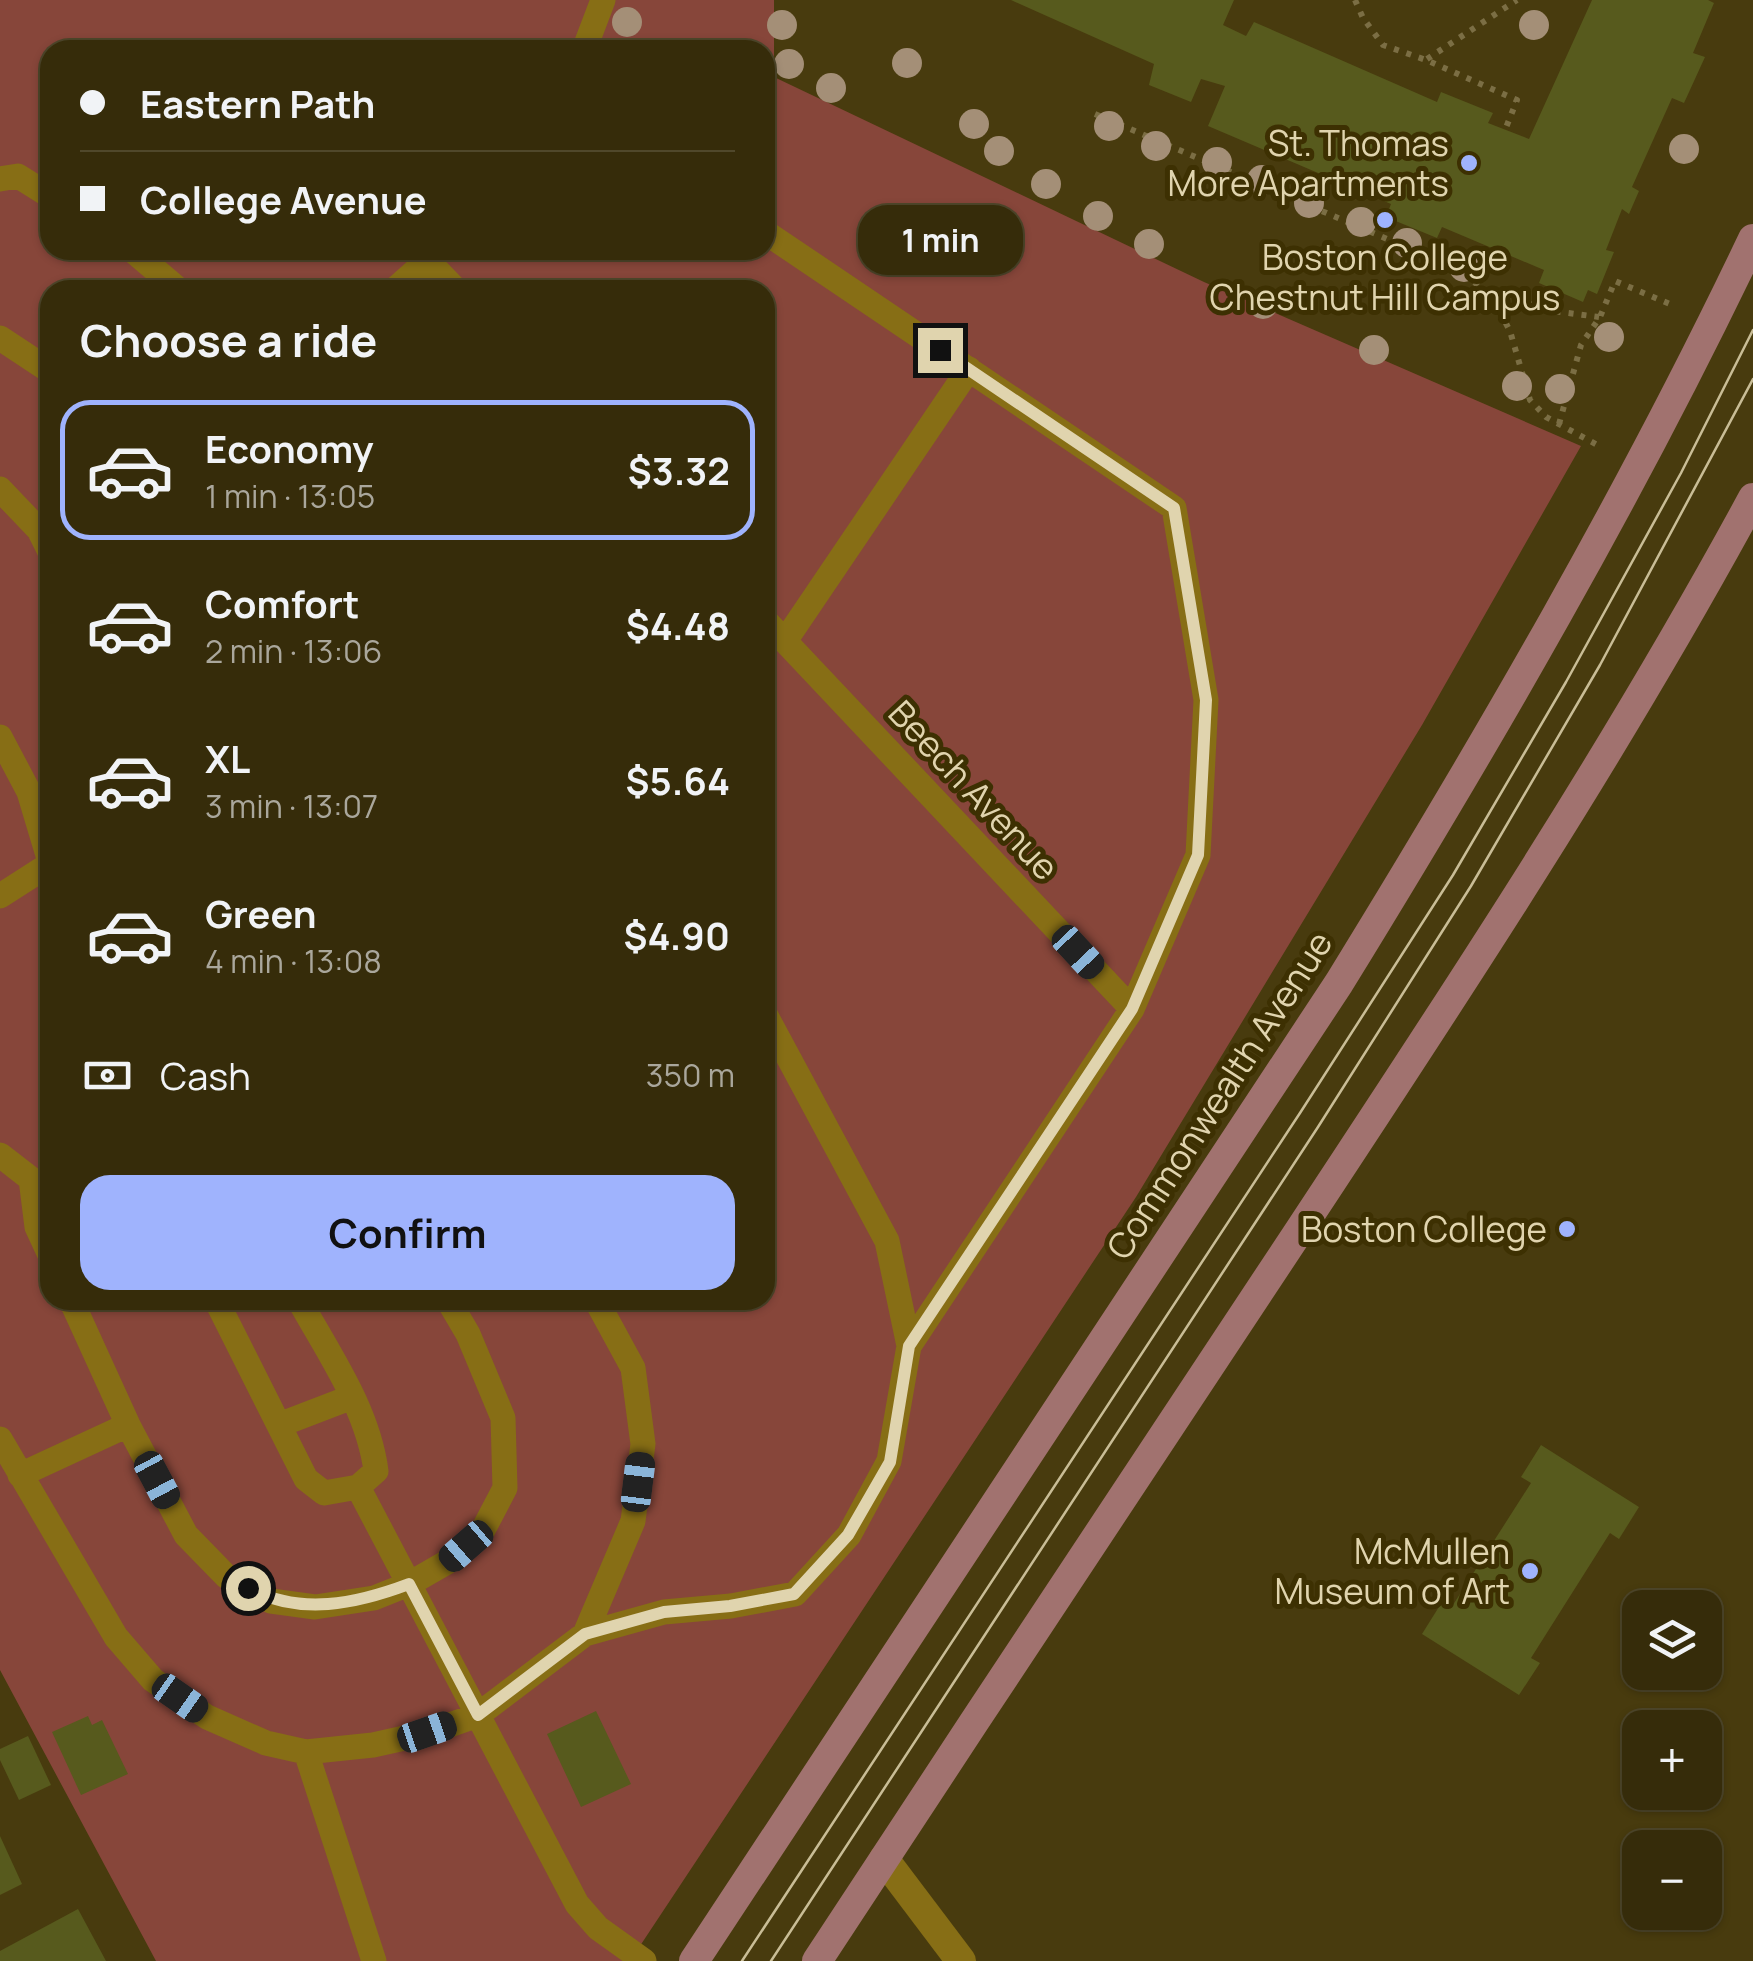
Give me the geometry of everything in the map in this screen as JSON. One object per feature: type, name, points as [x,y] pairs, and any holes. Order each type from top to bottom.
[{"type":"main road","name":"Commonwealth Avenue","points":[[694,1961],[1339,982],[1419,853],[1572,590],[1753,239]]},
{"type":"main road","points":[[817,1961],[1523,886],[1625,723],[1753,498]]},
{"type":"street","points":[[884,1860],[961,1961]]},
{"type":"lane","points":[[588,40],[603,0]]},
{"type":"lane","points":[[0,178],[18,176],[40,190]]},
{"type":"lane","points":[[775,239],[1174,508],[1206,700],[1198,855],[1132,1009],[909,1346]]},
{"type":"lane","points":[[144,260],[167,280]]},
{"type":"lane","points":[[406,280],[429,260]]},
{"type":"lane","points":[[0,338],[40,365]]},
{"type":"lane","points":[[785,641],[970,369]]},
{"type":"lane","points":[[0,489],[40,532]]},
{"type":"lane","name":"Beech Avenue","points":[[775,630],[1132,1009]]},
{"type":"lane","points":[[0,738],[29,792],[40,829]]},
{"type":"lane","points":[[0,896],[40,870]]},
{"type":"lane","points":[[0,1438],[116,1637],[153,1680],[207,1717],[266,1743],[306,1752],[373,1745],[478,1715],[585,1634],[664,1612],[730,1606],[794,1594],[848,1535],[890,1462],[909,1346],[887,1241],[775,1033]]},
{"type":"lane","points":[[0,1155],[40,1180],[40,1233]]},
{"type":"lane","points":[[76,1310],[128,1425],[186,1534],[226,1576],[271,1600],[315,1606],[374,1598],[409,1584],[448,1561],[483,1530],[505,1488],[504,1418],[454,1310]]},
{"type":"lane","points":[[221,1310],[306,1479],[324,1493],[358,1487],[376,1472],[372,1442],[304,1310]]},
{"type":"lane","points":[[585,1634],[633,1521],[643,1444],[633,1368],[601,1310]]},
{"type":"lane","points":[[280,1424],[352,1398]]},
{"type":"lane","points":[[20,1475],[128,1425]]},
{"type":"lane","points":[[358,1487],[577,1904],[598,1928],[644,1961]]},
{"type":"lane","points":[[306,1752],[374,1961]]},
{"type":"path","points":[[1355,0],[1383,45],[1518,100],[1505,130]]},
{"type":"path","points":[[1426,60],[1517,0]]},
{"type":"path","points":[[1095,114],[1462,271],[1492,300],[1510,331],[1530,400],[1546,417],[1601,447]]},
{"type":"path","points":[[1559,424],[1581,345],[1600,317],[1615,280],[1670,304]]},
{"type":"path","points":[[1492,300],[1509,298],[1553,311],[1600,317]]},
{"type":"shaded area","points":[[0,0],[774,0],[774,40],[40,40],[40,260],[775,260],[775,77],[1204,282],[1581,446],[1422,725],[1136,1197],[630,1961],[156,1961],[0,1670]]},
{"type":"building","name":"St. Thomas More Apartments","points":[[1011,0],[1234,0],[1223,25],[1246,36],[1254,22],[1437,102],[1441,92],[1493,113],[1488,123],[1529,139],[1592,0],[1714,3],[1693,53],[1705,57],[1684,103],[1672,98],[1632,187],[1639,191],[1629,214],[1622,209],[1606,250],[1614,252],[1597,294],[1588,290],[1583,302],[1539,283],[1544,270],[1442,227],[1437,238],[1386,217],[1391,204],[1208,126],[1225,86],[1201,79],[1191,102],[1149,85],[1154,64]]},
{"type":"building","name":"McMullen Museum of Art","points":[[1541,1445],[1639,1507],[1619,1539],[1610,1533],[1531,1658],[1540,1663],[1519,1695],[1422,1634],[1442,1602],[1451,1608],[1531,1483],[1521,1477]]},
{"type":"building","points":[[596,1711],[631,1784],[581,1807],[547,1734]]},
{"type":"building","points":[[88,1716],[92,1725],[102,1720],[128,1774],[81,1795],[52,1732]]},
{"type":"building","points":[[28,1736],[51,1785],[19,1800],[0,1760],[0,1749]]},
{"type":"building","points":[[0,1836],[22,1884],[0,1895]]},
{"type":"building","points":[[78,1909],[106,1961],[0,1961],[0,1951]]},
{"type":"tram line","points":[[742,1961],[1453,875],[1566,682],[1681,473],[1753,330]]},
{"type":"tram line","points":[[771,1961],[1318,1127],[1471,886],[1600,665],[1753,379]]},
{"type":"place","name":"St. Thomas More Apartments","points":[[1469,163]]},
{"type":"place","name":"Boston College Chestnut Hill Campus","points":[[1385,220]]},
{"type":"place","name":"Boston College","points":[[1567,1229]]},
{"type":"place","name":"McMullen Museum of Art","points":[[1530,1571]]},
{"type":"route","points":[[248,1588],[271,1600],[315,1606],[374,1598],[409,1584],[478,1715],[585,1634],[664,1612],[730,1606],[794,1594],[848,1535],[890,1462],[909,1346],[1132,1009],[1198,855],[1206,700],[1174,508],[940,350]]}]
